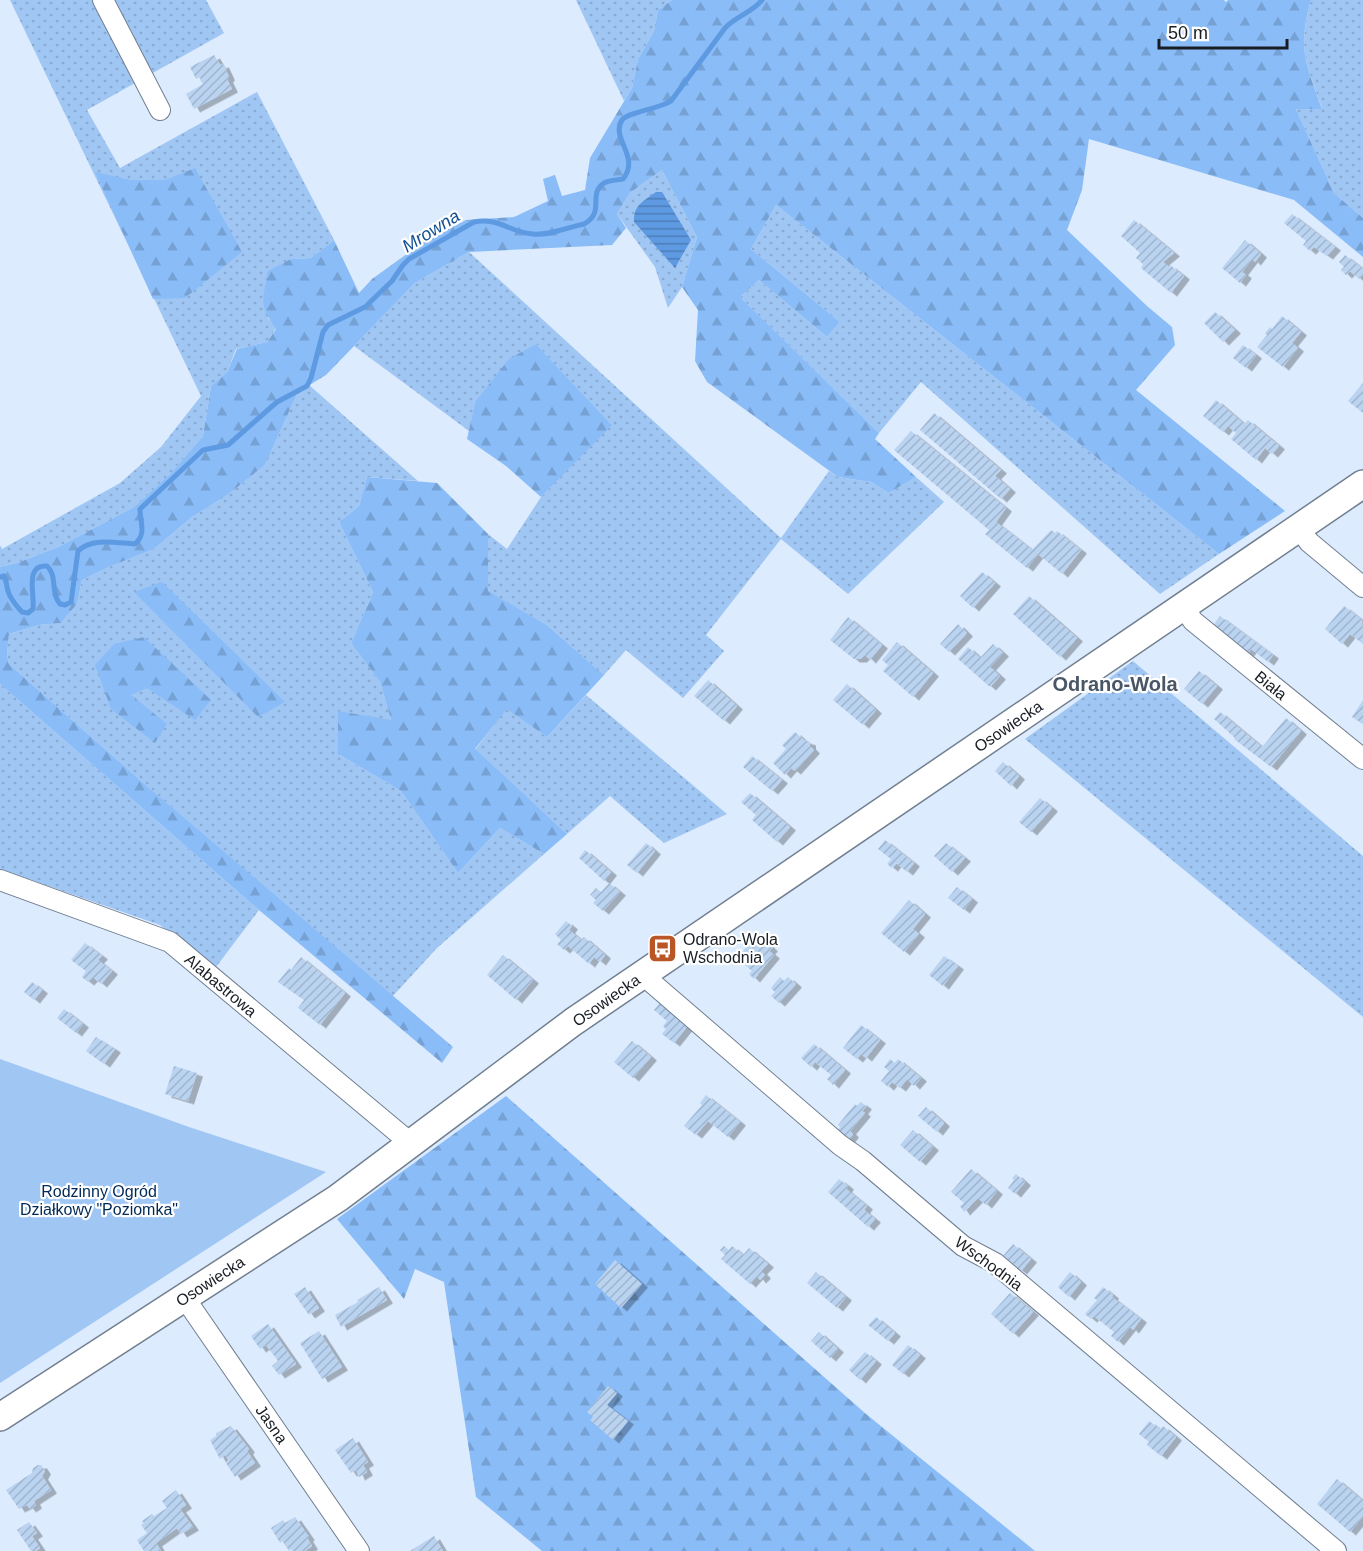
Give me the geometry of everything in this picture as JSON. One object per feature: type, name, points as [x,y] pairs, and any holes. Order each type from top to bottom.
[{"type":"street","points":[[103,0],[160,110]]},
{"type":"street","name":"Osowiecka","points":[[0,1417],[338,1198],[573,1022],[1363,484]]},
{"type":"street","points":[[1299,528],[1309,542],[1363,586]]},
{"type":"street","name":"Biała","points":[[1183,606],[1193,621],[1363,759]]},
{"type":"street","name":"Alabastrowa","points":[[0,880],[170,942],[402,1136],[409,1145]]},
{"type":"street","name":"Wschodnia","points":[[645,973],[651,982],[840,1145],[863,1161],[963,1246],[995,1263],[1336,1551]]},
{"type":"street","name":"Jasna","points":[[184,1297],[359,1551]]},
{"type":"green space","points":[[10,0],[206,0],[224,33],[87,110],[120,168],[257,92],[334,240],[311,258],[291,259],[268,318],[276,328],[267,342],[236,349],[227,372],[211,386],[203,436],[170,474],[134,507],[58,547],[0,567],[0,545],[2,549],[120,483],[161,447],[201,396]]},
{"type":"green space","points":[[576,0],[672,0],[658,10],[654,31],[638,59],[632,88],[624,101]]},
{"type":"green space","points":[[672,0],[1224,0],[1226,2],[1228,0],[1311,0],[1305,31],[1305,56],[1322,109],[1296,109],[1334,193],[1363,218],[1363,257],[1294,200],[1089,139],[1082,190],[1067,230],[1172,327],[1175,345],[1136,390],[1285,511],[1219,554],[776,205],[751,249],[840,322],[827,337],[759,280],[740,297],[879,433],[875,439],[916,477],[889,493],[871,482],[838,477],[707,382],[695,361],[698,310],[682,287],[697,237],[662,170],[630,193],[617,214],[626,228],[612,245],[469,252],[415,283],[326,375],[298,392],[265,465],[229,494],[192,517],[154,549],[82,580],[77,604],[61,623],[39,625],[9,634],[7,655],[9,664],[140,780],[453,1047],[442,1063],[259,910],[0,684],[0,567],[58,547],[134,507],[170,474],[203,436],[211,386],[227,372],[237,349],[267,342],[276,329],[266,313],[263,302],[268,271],[291,259],[311,258],[334,240],[359,293],[372,279],[422,243],[466,220],[514,217],[548,201],[543,179],[555,175],[562,196],[585,190],[590,158],[632,88],[638,59],[654,31],[658,10]]},
{"type":"green space","points":[[1311,0],[1363,0],[1363,218],[1334,193],[1296,109],[1322,108],[1305,56],[1305,31]]},
{"type":"green space","points":[[195,168],[242,252],[185,298],[153,299],[95,172],[131,180],[165,180]]},
{"type":"green space","points":[[662,170],[697,237],[682,287],[668,308],[655,267],[617,214],[630,193]]},
{"type":"green space","points":[[776,205],[1219,554],[1160,594],[921,382],[879,433],[740,297],[759,280],[827,337],[840,322],[751,249]]},
{"type":"green space","points":[[469,252],[781,538],[829,471],[838,477],[871,482],[889,493],[916,477],[944,502],[848,594],[781,539],[706,635],[724,651],[683,698],[626,650],[604,675],[547,625],[487,591],[488,534],[507,549],[541,497],[611,424],[536,344],[475,402],[469,431],[354,346],[415,283]]},
{"type":"green space","points":[[536,344],[612,425],[541,497],[506,466],[467,439],[475,402],[509,359]]},
{"type":"green space","points":[[309,385],[418,481],[367,477],[359,506],[339,522],[373,592],[351,643],[380,682],[391,720],[338,754],[401,791],[458,873],[500,828],[544,854],[437,948],[392,997],[9,664],[7,655],[9,634],[39,625],[61,623],[77,604],[82,580],[154,549],[192,517],[229,494],[265,465],[298,392]]},
{"type":"green space","points":[[367,477],[437,483],[488,534],[488,591],[547,625],[604,675],[547,737],[507,709],[475,749],[567,834],[544,854],[500,828],[458,873],[401,791],[338,754],[338,711],[391,720],[380,682],[351,643],[373,592],[339,522],[359,506]]},
{"type":"green space","points":[[162,582],[285,702],[258,717],[134,592]]},
{"type":"green space","points":[[144,637],[211,700],[195,720],[147,688],[131,695],[167,724],[155,743],[111,709],[95,665],[114,644]]},
{"type":"green space","points":[[1133,661],[1363,856],[1363,1017],[1025,739]]},
{"type":"green space","points":[[0,684],[259,910],[213,971],[160,925],[0,869]]},
{"type":"green space","points":[[586,695],[727,814],[664,843],[610,796],[567,834],[475,750],[507,708],[547,737]]},
{"type":"green space","name":"Rodzinny Ogród Działkowy \"Poziomka\"","points":[[0,1059],[189,1127],[326,1172],[0,1383]]},
{"type":"green space","points":[[506,1096],[866,1414],[1035,1551],[542,1551],[476,1497],[444,1282],[415,1269],[404,1299],[337,1219]]},
{"type":"shaded area","points":[[656,192],[662,192],[691,240],[675,268],[634,222],[637,207]]},
{"type":"building","points":[[214,55],[220,65],[223,64],[232,89],[194,109],[186,94],[203,84],[200,77],[196,79],[190,67]]},
{"type":"building","points":[[1292,214],[1335,247],[1327,256],[1314,247],[1310,251],[1303,245],[1306,241],[1284,223]]},
{"type":"building","points":[[1134,220],[1174,253],[1163,262],[1184,276],[1171,293],[1141,268],[1143,264],[1136,258],[1140,253],[1121,236]]},
{"type":"building","points":[[1245,240],[1261,254],[1255,262],[1252,259],[1242,272],[1246,275],[1240,283],[1222,268]]},
{"type":"building","points":[[1345,255],[1363,269],[1363,275],[1359,279],[1350,271],[1346,275],[1341,270],[1344,267],[1339,262]]},
{"type":"building","points":[[1215,312],[1235,330],[1223,342],[1204,323]]},
{"type":"building","points":[[1282,316],[1301,332],[1292,343],[1298,348],[1283,367],[1257,347],[1267,335],[1265,333],[1270,327],[1272,329]]},
{"type":"building","points":[[1243,345],[1256,355],[1246,368],[1233,358]]},
{"type":"building","points":[[1363,383],[1363,413],[1348,401]]},
{"type":"building","points":[[1216,400],[1244,424],[1248,420],[1279,446],[1272,454],[1265,448],[1256,460],[1231,439],[1236,433],[1228,426],[1223,432],[1203,416]]},
{"type":"building","points":[[934,413],[1001,470],[995,476],[1010,489],[1001,499],[920,430]]},
{"type":"building","points":[[911,431],[1006,508],[996,522],[1032,550],[1051,530],[1055,533],[1057,531],[1081,550],[1062,574],[1038,554],[1027,568],[985,534],[989,530],[894,450]]},
{"type":"building","points":[[982,572],[995,583],[973,608],[960,596]]},
{"type":"building","points":[[1029,596],[1077,638],[1060,657],[1013,614]]},
{"type":"building","points":[[1344,606],[1362,620],[1363,644],[1350,634],[1342,644],[1325,629]]},
{"type":"building","points":[[1220,616],[1273,655],[1268,662],[1251,649],[1248,653],[1213,626]]},
{"type":"building","points":[[848,617],[882,645],[870,660],[865,655],[861,659],[854,659],[830,640]]},
{"type":"building","points":[[958,624],[967,633],[949,652],[940,644]]},
{"type":"building","points":[[897,642],[933,673],[913,697],[883,671],[888,665],[882,660]]},
{"type":"building","points":[[993,644],[1003,653],[990,667],[1000,676],[990,687],[958,659],[968,647],[980,658]]},
{"type":"building","points":[[1199,671],[1217,686],[1202,704],[1184,689]]},
{"type":"building","points":[[708,680],[737,706],[724,721],[694,696]]},
{"type":"building","points":[[847,684],[876,710],[863,725],[833,700]]},
{"type":"building","points":[[1363,700],[1363,724],[1352,717]]},
{"type":"building","points":[[1220,712],[1262,747],[1286,718],[1301,731],[1271,767],[1234,739],[1214,719]]},
{"type":"building","points":[[795,732],[810,742],[814,750],[795,771],[791,768],[785,775],[773,763],[786,749],[782,745]]},
{"type":"building","points":[[752,756],[782,780],[772,791],[743,767]]},
{"type":"building","points":[[1003,762],[1019,776],[1011,786],[995,771]]},
{"type":"building","points":[[750,793],[790,827],[777,842],[752,820],[756,815],[741,802]]},
{"type":"building","points":[[1040,798],[1052,808],[1031,832],[1019,822]]},
{"type":"building","points":[[885,840],[914,863],[907,872],[896,863],[892,868],[887,864],[891,859],[878,849]]},
{"type":"building","points":[[646,843],[655,851],[637,873],[627,865]]},
{"type":"building","points":[[946,843],[965,858],[952,872],[934,856]]},
{"type":"building","points":[[585,850],[611,872],[604,881],[579,858]]},
{"type":"building","points":[[609,883],[620,892],[603,911],[593,903],[596,900],[590,895],[596,888],[601,892]]},
{"type":"building","points":[[957,887],[972,899],[964,910],[948,898]]},
{"type":"building","points":[[909,900],[925,914],[913,929],[919,934],[904,952],[881,933]]},
{"type":"building","points":[[566,921],[572,926],[569,930],[581,940],[584,937],[605,955],[600,962],[594,957],[589,964],[568,946],[564,950],[557,944],[561,940],[555,934]]},
{"type":"building","points":[[754,938],[764,947],[767,943],[772,948],[769,951],[774,955],[754,979],[749,974],[752,971],[737,958]]},
{"type":"building","points":[[85,943],[102,956],[98,960],[112,971],[101,984],[93,977],[88,982],[82,977],[86,971],[71,960]]},
{"type":"building","points":[[503,955],[533,980],[516,1000],[487,975]]},
{"type":"building","points":[[944,956],[958,966],[943,986],[929,975]]},
{"type":"building","points":[[301,957],[345,993],[320,1025],[298,1008],[304,1000],[278,982]]},
{"type":"building","points":[[780,977],[784,981],[788,977],[796,984],[779,1003],[771,996],[775,992],[771,988]]},
{"type":"building","points":[[32,982],[42,990],[34,1000],[24,992]]},
{"type":"building","points":[[662,1000],[690,1023],[674,1043],[662,1034],[666,1029],[663,1026],[667,1021],[654,1010]]},
{"type":"building","points":[[64,1009],[83,1024],[76,1033],[57,1018]]},
{"type":"building","points":[[861,1025],[880,1040],[866,1058],[861,1054],[857,1059],[843,1048]]},
{"type":"building","points":[[96,1037],[115,1049],[104,1064],[86,1051]]},
{"type":"building","points":[[632,1041],[651,1057],[633,1078],[614,1062]]},
{"type":"building","points":[[814,1044],[845,1070],[833,1085],[827,1079],[831,1075],[815,1062],[811,1067],[801,1058]]},
{"type":"building","points":[[890,1059],[895,1063],[898,1059],[921,1078],[914,1086],[907,1079],[900,1088],[892,1082],[888,1087],[881,1081],[889,1071],[884,1067]]},
{"type":"building","points":[[174,1066],[197,1073],[188,1101],[165,1094]]},
{"type":"building","points":[[706,1095],[740,1122],[728,1137],[708,1121],[696,1135],[684,1126],[702,1105],[700,1103]]},
{"type":"building","points":[[861,1102],[866,1106],[862,1111],[865,1113],[850,1131],[853,1134],[847,1142],[836,1133],[840,1127],[838,1125],[855,1104],[857,1106]]},
{"type":"building","points":[[926,1107],[944,1123],[937,1132],[918,1116]]},
{"type":"building","points":[[913,1130],[933,1147],[920,1162],[900,1145]]},
{"type":"building","points":[[971,1169],[997,1191],[986,1205],[978,1198],[964,1212],[960,1206],[964,1203],[951,1192]]},
{"type":"building","points":[[1016,1174],[1025,1182],[1015,1194],[1008,1188]]},
{"type":"building","points":[[839,1179],[848,1186],[846,1189],[867,1206],[864,1210],[875,1219],[868,1227],[828,1192]]},
{"type":"building","points":[[1013,1244],[1031,1259],[1021,1271],[1003,1256]]},
{"type":"building","points":[[724,1246],[729,1250],[732,1246],[743,1255],[749,1248],[768,1264],[761,1271],[765,1275],[760,1280],[757,1276],[750,1284],[721,1259],[725,1255],[720,1250]]},
{"type":"building","points":[[615,1260],[642,1284],[621,1308],[595,1284]]},
{"type":"building","points":[[816,1272],[846,1297],[837,1308],[807,1283]]},
{"type":"building","points":[[1070,1272],[1081,1282],[1069,1297],[1058,1287]]},
{"type":"building","points":[[305,1287],[319,1308],[309,1315],[294,1294]]},
{"type":"building","points":[[379,1287],[387,1300],[341,1327],[335,1315]]},
{"type":"building","points":[[1103,1287],[1113,1295],[1112,1297],[1141,1319],[1133,1330],[1130,1327],[1118,1342],[1111,1336],[1114,1332],[1094,1316],[1091,1319],[1085,1314],[1097,1300],[1094,1298]]},
{"type":"building","points":[[1010,1293],[1033,1312],[1013,1334],[991,1314]]},
{"type":"building","points":[[876,1317],[895,1333],[888,1341],[868,1325]]},
{"type":"building","points":[[268,1324],[296,1364],[279,1375],[272,1366],[278,1361],[266,1345],[260,1349],[251,1336]]},
{"type":"building","points":[[319,1331],[342,1367],[322,1379],[300,1343]]},
{"type":"building","points":[[819,1332],[838,1349],[830,1358],[811,1341]]},
{"type":"building","points":[[908,1345],[920,1355],[903,1374],[892,1365]]},
{"type":"building","points":[[865,1352],[876,1361],[860,1380],[849,1370]]},
{"type":"building","points":[[608,1386],[617,1393],[607,1405],[628,1421],[613,1440],[590,1420],[593,1417],[587,1412]]},
{"type":"building","points":[[1149,1421],[1160,1429],[1163,1426],[1176,1437],[1161,1456],[1147,1445],[1149,1442],[1139,1434]]},
{"type":"building","points":[[231,1426],[249,1449],[247,1451],[255,1463],[235,1477],[226,1463],[229,1461],[225,1455],[220,1459],[210,1440],[216,1436],[216,1433]]},
{"type":"building","points":[[353,1438],[368,1462],[363,1465],[367,1472],[359,1477],[356,1470],[351,1473],[335,1450]]},
{"type":"building","points":[[41,1465],[45,1471],[42,1476],[51,1490],[34,1501],[36,1505],[30,1509],[27,1505],[19,1509],[6,1490],[32,1473],[33,1468]]},
{"type":"building","points":[[1337,1479],[1363,1501],[1363,1516],[1350,1532],[1317,1504]]},
{"type":"building","points":[[176,1490],[186,1505],[180,1509],[193,1527],[181,1534],[177,1528],[156,1543],[161,1551],[144,1551],[137,1540],[147,1533],[141,1525],[144,1523],[142,1521],[167,1508],[162,1501]]},
{"type":"building","points":[[295,1517],[309,1537],[307,1538],[312,1546],[305,1551],[292,1549],[289,1551],[283,1541],[280,1543],[271,1528],[283,1520],[285,1523]]},
{"type":"building","points":[[29,1522],[37,1533],[32,1536],[40,1548],[36,1551],[31,1551],[17,1530]]},
{"type":"building","points":[[434,1536],[443,1551],[410,1551]]},
{"type":"waterway","name":"Mrowna","points":[[0,577],[4,576],[14,602],[22,612],[28,613],[33,609],[32,582],[35,570],[47,566],[52,575],[57,600],[60,604],[65,605],[71,602],[78,551],[97,542],[135,544],[142,532],[140,509],[203,450],[228,445],[277,402],[307,386],[323,332],[328,325],[365,307],[392,281],[409,259],[474,222],[498,223],[525,233],[539,234],[552,233],[584,224],[594,214],[599,187],[606,182],[623,179],[628,171],[629,163],[619,127],[622,120],[671,101],[725,28],[762,0]]},
{"type":"place","name":"Odrano-Wola Wschodnia","points":[[662,948]]},
{"type":"district","name":"Odrano-Wola","points":[[1115,684]]}]
